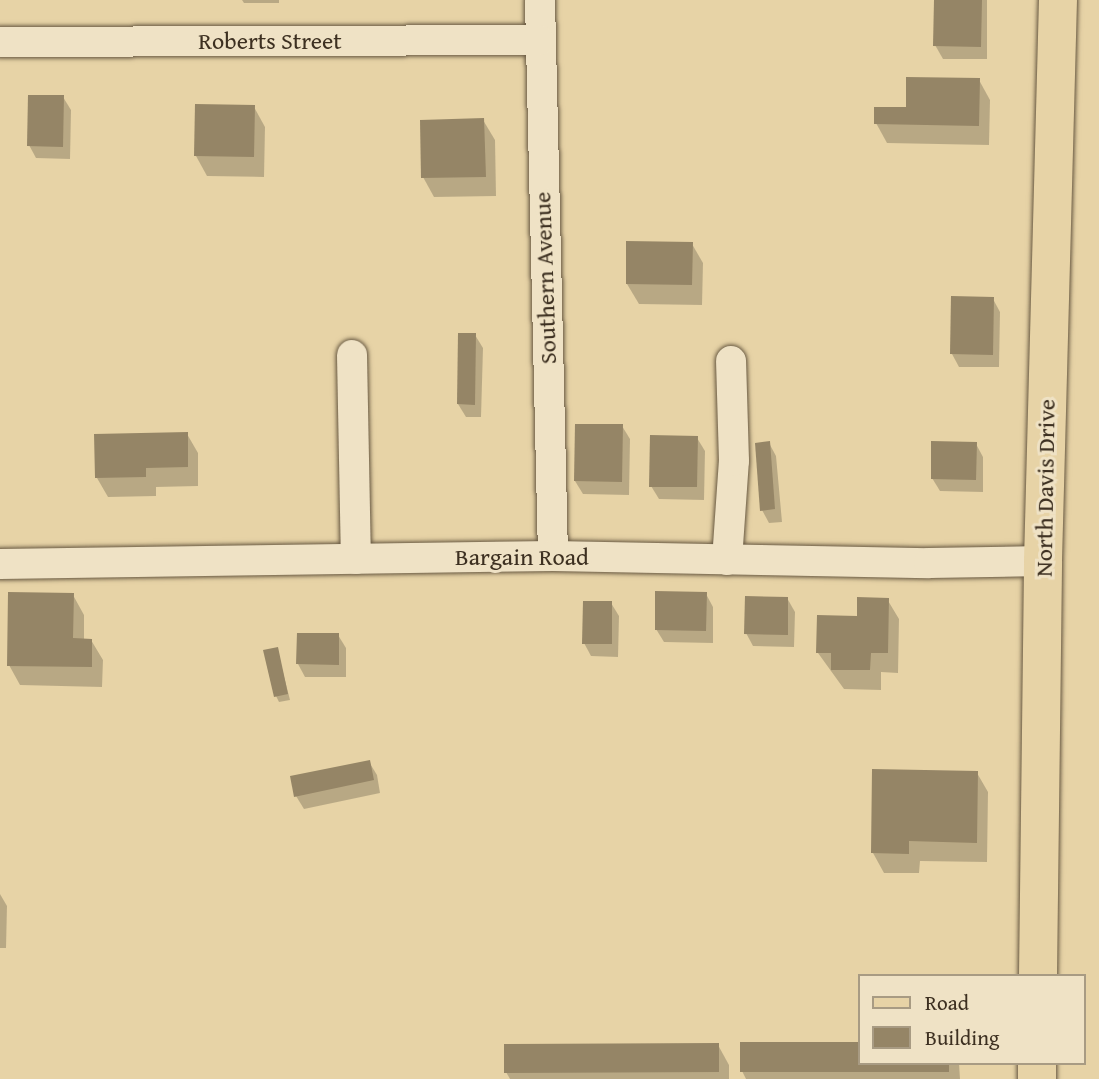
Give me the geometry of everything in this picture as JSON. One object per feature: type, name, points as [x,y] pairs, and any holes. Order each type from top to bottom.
[{"type":"main road","name":"North Davis Drive","points":[[1038,974],[1043,561],[1058,0]]},
{"type":"street","name":"Southern Avenue","points":[[540,0],[553,556]]},
{"type":"street","name":"Roberts Street","points":[[0,42],[539,40]]},
{"type":"street","points":[[352,355],[356,559]]},
{"type":"street","points":[[727,560],[734,461],[732,361]]},
{"type":"street","name":"Bargain Road","points":[[0,564],[553,556],[727,560],[1043,561]]},
{"type":"building","points":[[934,0],[982,0],[981,47],[933,46]]},
{"type":"building","points":[[906,77],[980,78],[979,126],[874,124],[874,107],[906,107]]},
{"type":"building","points":[[28,95],[64,95],[63,147],[27,146]]},
{"type":"building","points":[[195,104],[255,105],[254,157],[194,156]]},
{"type":"building","points":[[484,118],[486,177],[421,178],[420,120]]},
{"type":"building","points":[[626,241],[693,242],[692,285],[626,284]]},
{"type":"building","points":[[951,296],[994,297],[993,355],[950,354]]},
{"type":"building","points":[[458,333],[476,333],[475,405],[457,404]]},
{"type":"building","points":[[575,424],[623,424],[622,482],[574,481]]},
{"type":"building","points":[[188,432],[188,467],[146,468],[146,477],[95,478],[94,434]]},
{"type":"building","points":[[650,435],[698,436],[697,487],[649,487]]},
{"type":"building","points":[[770,441],[775,509],[760,511],[755,443]]},
{"type":"building","points":[[931,441],[977,442],[976,480],[931,479]]},
{"type":"building","points":[[655,591],[707,592],[706,631],[655,630]]},
{"type":"building","points":[[8,592],[74,593],[73,638],[92,639],[92,667],[7,666]]},
{"type":"building","points":[[745,596],[788,597],[788,635],[744,634]]},
{"type":"building","points":[[857,597],[889,598],[888,653],[871,653],[870,670],[831,670],[831,653],[816,653],[817,615],[857,616]]},
{"type":"building","points":[[583,601],[612,601],[612,644],[582,644]]},
{"type":"building","points":[[297,633],[339,633],[339,665],[296,664]]},
{"type":"building","points":[[278,647],[288,694],[274,697],[263,650]]},
{"type":"building","points":[[370,760],[374,780],[294,797],[290,776]]},
{"type":"building","points":[[872,769],[978,771],[977,843],[909,841],[909,854],[871,853]]},
{"type":"building","points":[[740,1042],[858,1042],[858,1065],[949,1065],[949,1072],[740,1072]]},
{"type":"building","points":[[719,1043],[719,1072],[504,1073],[504,1044]]}]
